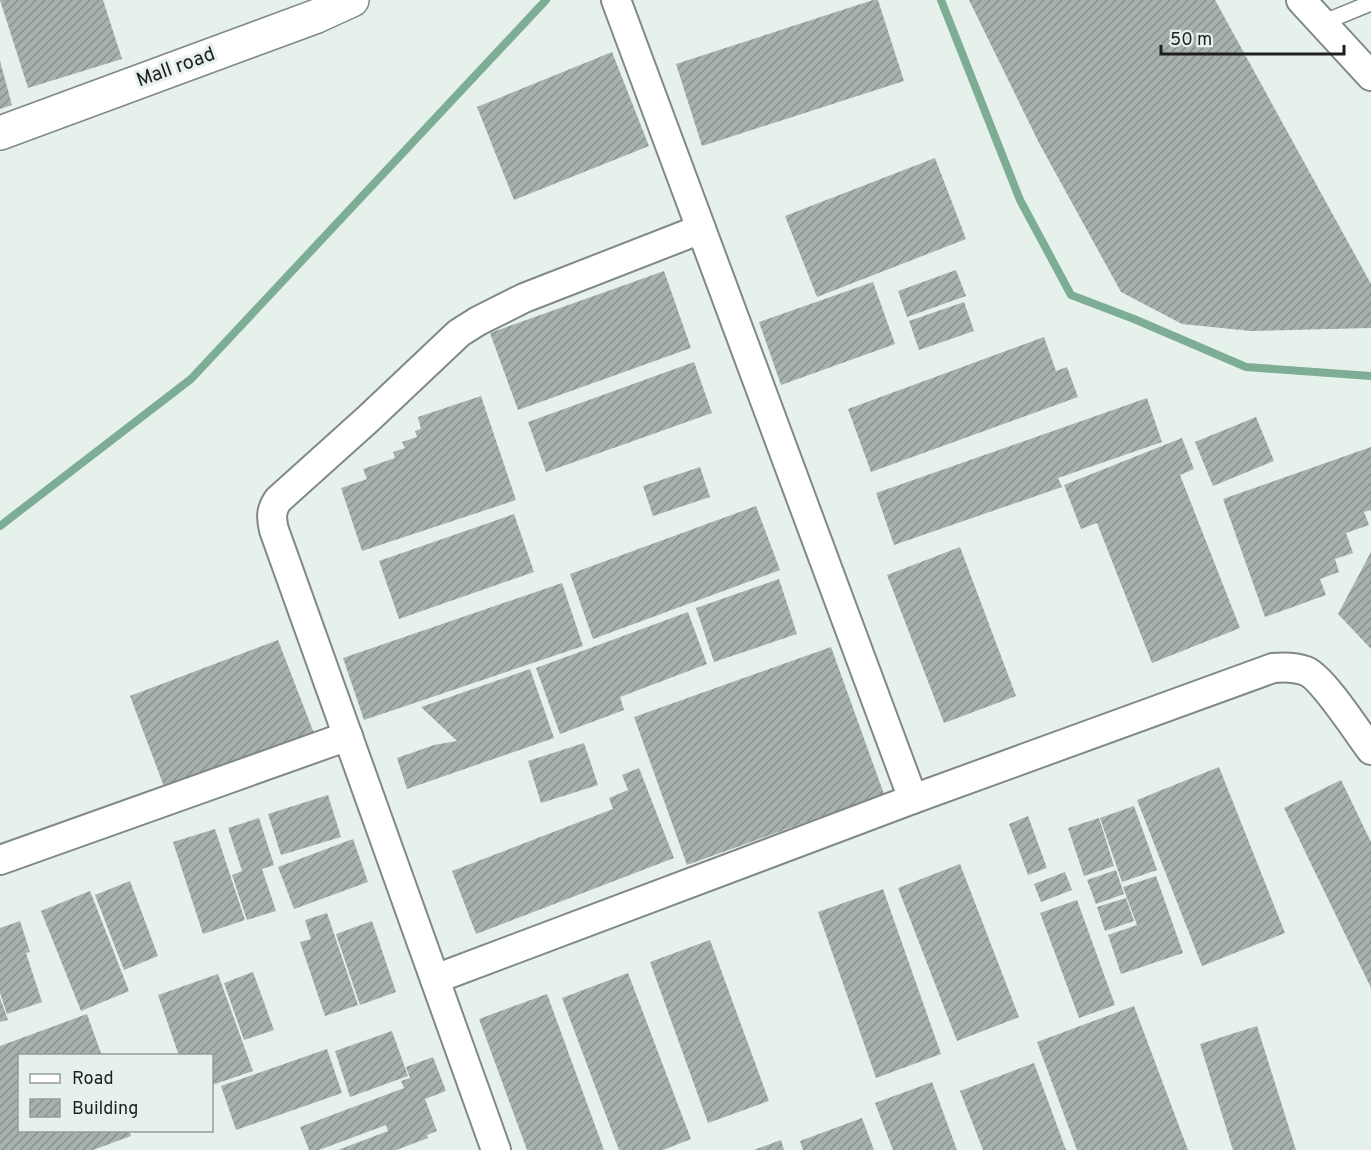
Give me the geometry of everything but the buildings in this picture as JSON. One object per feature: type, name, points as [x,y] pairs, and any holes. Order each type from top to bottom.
[{"type":"street","name":"Mall road","points":[[0,133],[317,16],[352,0]]},
{"type":"street","points":[[616,0],[913,799]]},
{"type":"street","points":[[1301,0],[1371,76]]},
{"type":"street","points":[[496,1150],[273,530],[272,509],[278,500],[459,333],[524,298],[701,229]]},
{"type":"street","points":[[435,978],[913,799],[1273,668],[1295,668],[1313,676],[1330,694],[1371,750]]},
{"type":"street","points":[[0,860],[348,735]]},
{"type":"lane","points":[[1322,23],[1371,3]]},
{"type":"waterway","points":[[0,526],[191,379],[546,0]]},
{"type":"waterway","points":[[941,0],[1020,200],[1071,295],[1246,367],[1371,376]]}]
